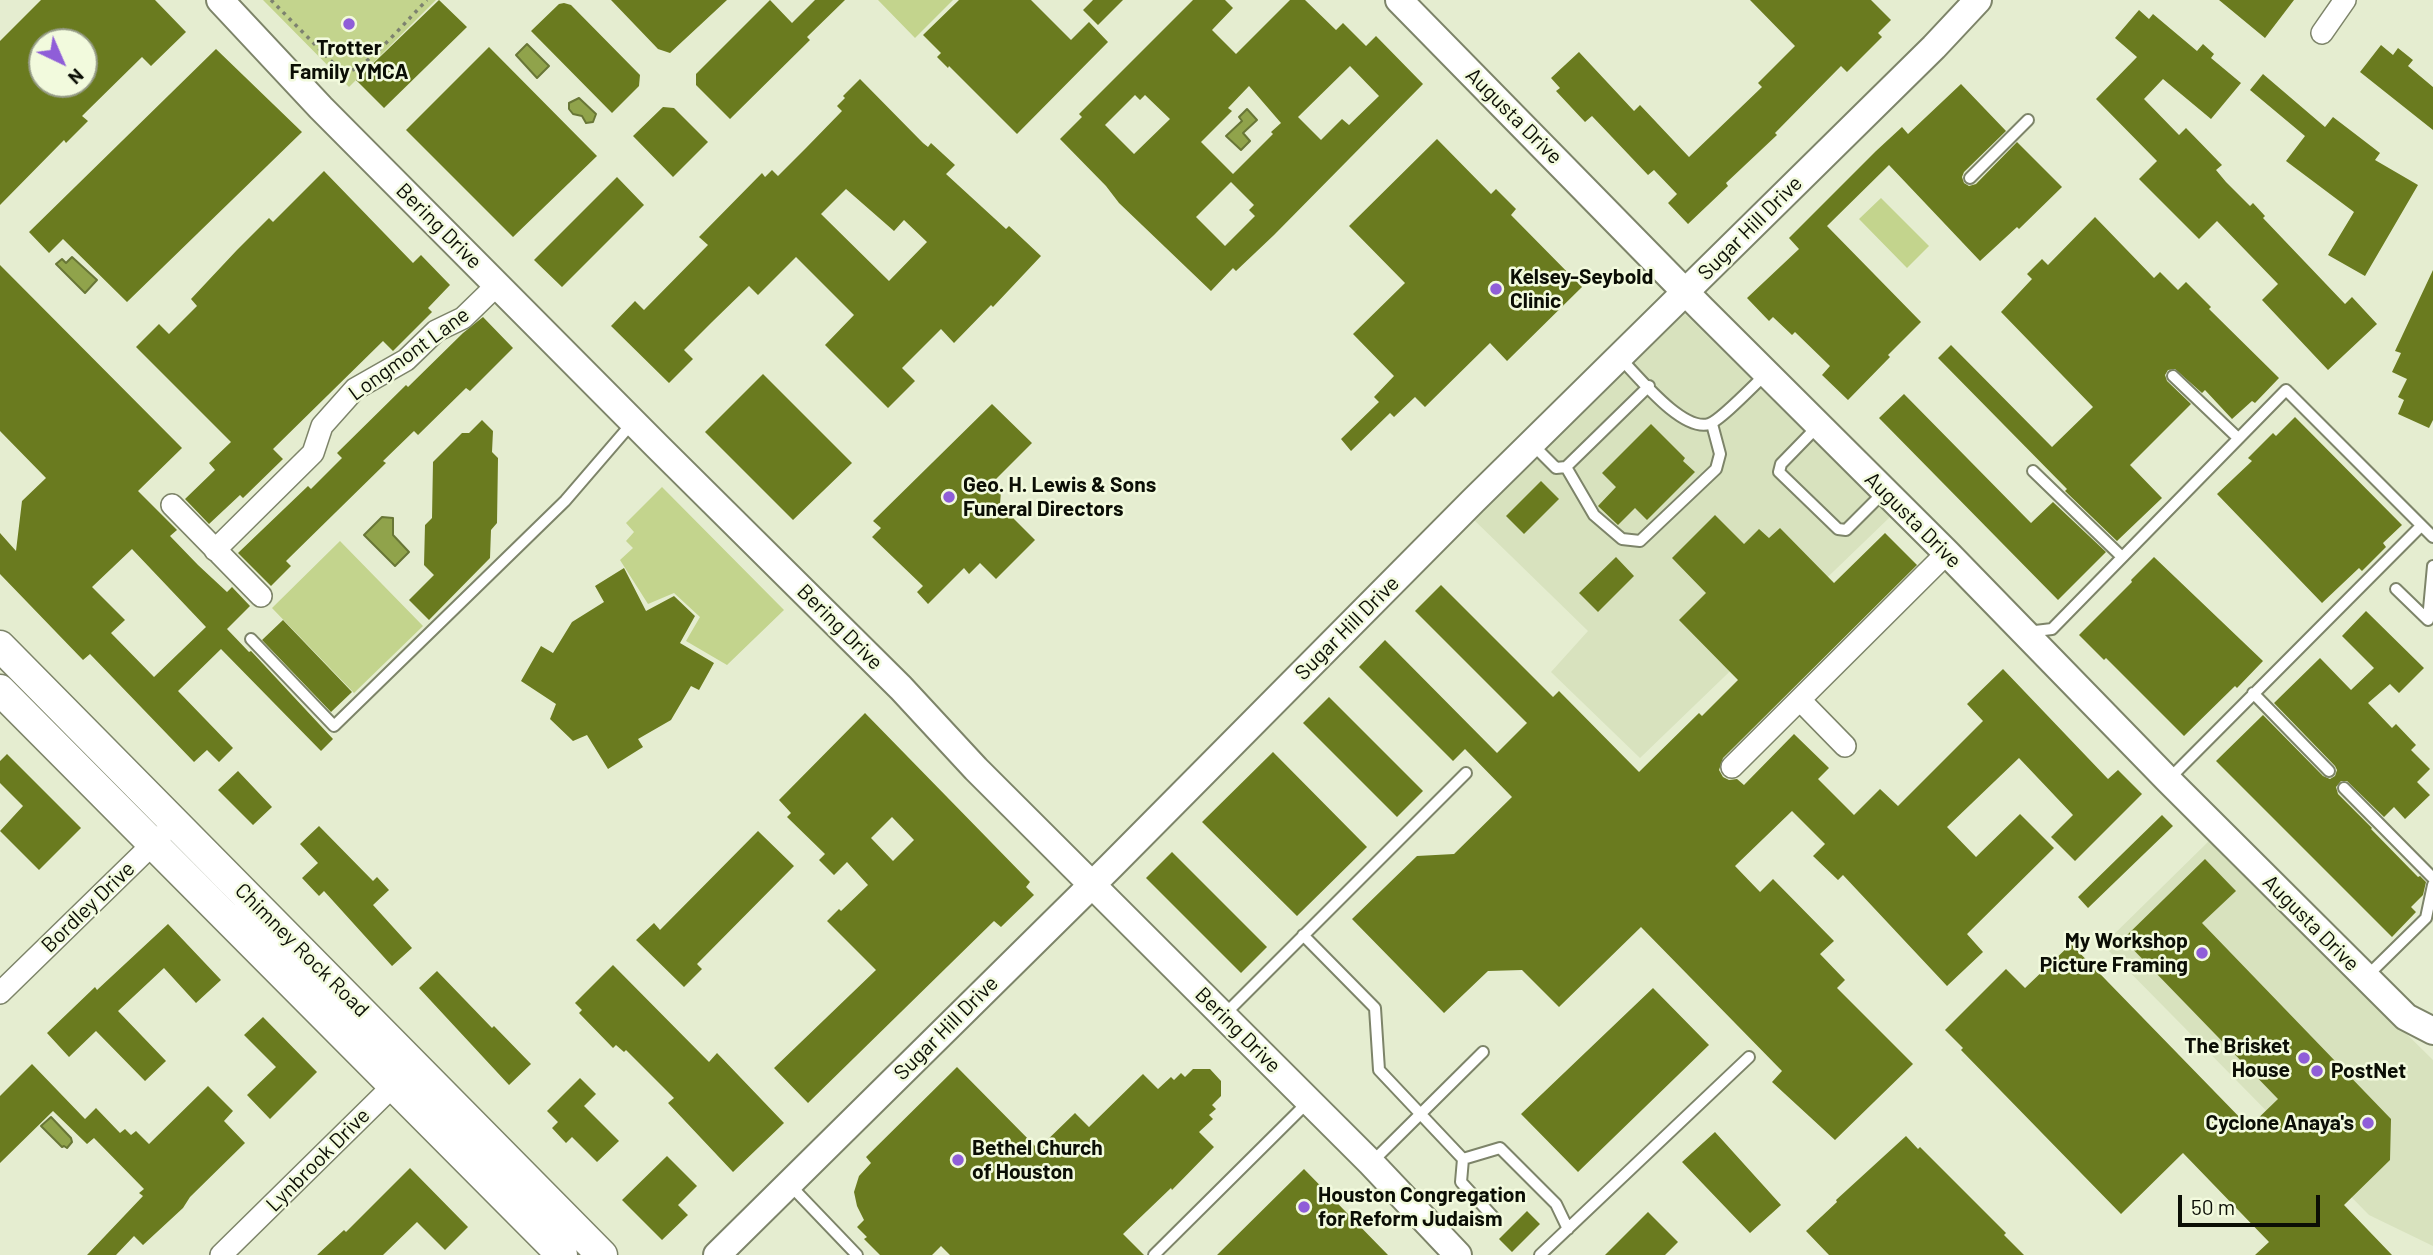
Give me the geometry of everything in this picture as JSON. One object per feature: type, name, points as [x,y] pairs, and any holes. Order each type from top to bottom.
[{"type":"main road","name":"Chimney Rock Road","points":[[0,646],[175,822],[404,1075],[562,1255]]},
{"type":"main road","name":"Chimney Rock Road","points":[[0,690],[153,844],[602,1255]]},
{"type":"street","name":"Bering Drive","points":[[220,0],[282,68],[901,688],[976,769],[1371,1163],[1458,1255]]},
{"type":"street","name":"Augusta Drive","points":[[1399,0],[2168,780],[2406,1017],[2433,1031]]},
{"type":"street","name":"Sugar Hill Drive","points":[[717,1255],[1093,884],[1531,443],[1924,57],[1978,0]]},
{"type":"street","points":[[2322,33],[2344,0]]},
{"type":"street","name":"Longmont Lane","points":[[215,550],[313,453],[322,426],[355,389],[406,360],[436,331],[463,318],[497,285]]},
{"type":"street","points":[[172,505],[261,596]]},
{"type":"street","points":[[1732,766],[1947,553]]},
{"type":"street","points":[[1800,699],[1845,746]]},
{"type":"street","name":"Bordley Drive","points":[[0,993],[175,822]]},
{"type":"street","name":"Lynbrook Drive","points":[[221,1255],[404,1075]]},
{"type":"lane","points":[[1970,178],[2028,120]]},
{"type":"lane","points":[[1619,357],[1682,418],[1696,425],[1712,424],[1767,373]]},
{"type":"lane","points":[[2173,376],[2238,438]]},
{"type":"lane","points":[[1531,443],[1556,468],[1566,467],[1649,386]]},
{"type":"lane","points":[[2023,633],[2052,629],[2286,390],[2433,537]]},
{"type":"lane","points":[[251,639],[334,726],[565,501],[633,422]]},
{"type":"lane","points":[[1566,467],[1594,516],[1622,539],[1640,541],[1716,469],[1720,454],[1712,424]]},
{"type":"lane","points":[[1819,425],[1781,464],[1779,472],[1838,528],[1846,530],[1885,491]]},
{"type":"lane","points":[[2033,471],[2121,556]]},
{"type":"lane","points":[[2168,780],[2421,526]]},
{"type":"lane","points":[[2396,589],[2428,620],[2433,566]]},
{"type":"lane","points":[[2253,693],[2329,771]]},
{"type":"lane","points":[[1224,1015],[1466,773]]},
{"type":"lane","points":[[2344,788],[2433,878]]},
{"type":"lane","points":[[2366,977],[2426,918],[2433,885]]},
{"type":"lane","points":[[1303,936],[1375,1008],[1379,1070],[1462,1159],[1461,1182],[1496,1220]]},
{"type":"lane","points":[[1371,1163],[1483,1052]]},
{"type":"lane","points":[[1541,1255],[1749,1058]]},
{"type":"lane","points":[[1154,1255],[1309,1101]]},
{"type":"lane","points":[[1462,1159],[1500,1148],[1556,1204],[1568,1229]]},
{"type":"lane","points":[[789,1184],[858,1255]]},
{"type":"path","points":[[271,0],[339,69],[347,71],[354,70],[366,61],[427,0]]},
{"type":"shaded area","name":"Trotter Family YMCA","points":[[263,0],[436,0],[349,87]]},
{"type":"shaded area","points":[[878,0],[953,0],[915,38]]},
{"type":"shaded area","points":[[527,44],[549,66],[537,78],[516,55]]},
{"type":"shaded area","points":[[579,98],[596,114],[593,122],[586,123],[582,116],[573,114],[569,109],[569,103]]},
{"type":"shaded area","points":[[1247,109],[1257,120],[1243,133],[1250,141],[1241,150],[1226,136],[1242,121],[1239,117]]},
{"type":"shaded area","points":[[1881,198],[1929,246],[1907,268],[1859,219]]},
{"type":"shaded area","points":[[72,257],[97,280],[85,293],[56,264],[62,259],[66,263]]},
{"type":"shaded area","points":[[1680,309],[1890,517],[1640,758],[1551,672],[1588,631],[1472,518]]},
{"type":"shaded area","points":[[662,487],[784,610],[727,665],[686,641],[700,617],[674,593],[648,604],[620,560],[633,548],[626,541],[634,532],[626,523]]},
{"type":"shaded area","points":[[382,517],[393,518],[393,535],[409,552],[395,566],[364,535]]},
{"type":"shaded area","points":[[340,541],[423,626],[354,693],[272,608]]},
{"type":"shaded area","points":[[2210,840],[2433,1060],[2433,1246],[2369,1215],[2103,945]]},
{"type":"shaded area","points":[[51,1117],[71,1138],[72,1142],[67,1148],[62,1147],[41,1126]]},
{"type":"building","points":[[41,0],[155,0],[186,32],[151,66],[142,57],[82,116],[88,121],[66,143],[64,140],[0,205],[0,41]]},
{"type":"building","points":[[439,0],[467,27],[384,108],[356,80]]},
{"type":"building","points":[[611,0],[727,0],[670,53],[658,49]]},
{"type":"building","points":[[770,0],[792,23],[815,0],[845,0],[807,37],[810,40],[730,119],[696,85],[696,74]]},
{"type":"building","points":[[959,0],[1031,0],[1071,40],[1089,22],[1108,42],[1017,134],[937,57],[941,53],[923,35]]},
{"type":"building","points":[[1093,0],[1123,0],[1098,25],[1083,10]]},
{"type":"building","points":[[1193,0],[1225,0],[1233,8],[1212,30],[1236,54],[1290,0],[1305,0],[1336,30],[1343,23],[1366,46],[1376,36],[1423,84],[1274,235],[1236,271],[1233,268],[1211,291],[1119,203],[1060,139],[1082,117],[1079,114]],"holes":[[[1350,66],[1379,96],[1349,125],[1342,119],[1321,140],[1298,117]],[[1249,86],[1281,123],[1233,174],[1201,142],[1232,111],[1228,108]],[[1135,95],[1140,100],[1145,95],[1170,119],[1134,154],[1105,125]],[[1231,182],[1254,205],[1249,210],[1255,216],[1225,246],[1196,217]]]},
{"type":"building","points":[[1750,0],[1871,0],[1891,20],[1878,33],[1882,37],[1847,72],[1841,66],[1775,133],[1777,135],[1726,183],[1728,186],[1688,224],[1668,203],[1677,194],[1654,170],[1648,175],[1592,116],[1585,122],[1556,91],[1560,88],[1551,78],[1579,52],[1634,111],[1640,105],[1689,157],[1762,87],[1758,83],[1795,46]]},
{"type":"building","points":[[2219,0],[2294,0],[2265,38]]},
{"type":"building","points":[[559,4],[571,5],[640,75],[639,86],[612,113],[531,31]]},
{"type":"building","points":[[2139,10],[2149,19],[2153,14],[2197,51],[2203,44],[2214,54],[2211,58],[2241,83],[2211,119],[2163,79],[2144,99],[2179,135],[2186,128],[2222,165],[2216,170],[2226,182],[2250,206],[2253,203],[2265,216],[2263,218],[2345,304],[2352,297],[2377,324],[2328,370],[2262,300],[2278,284],[2217,221],[2199,239],[2139,179],[2157,161],[2096,99],[2137,57],[2115,38]]},
{"type":"building","points":[[2381,45],[2393,55],[2398,48],[2413,60],[2408,66],[2433,87],[2433,130],[2360,72]]},
{"type":"building","points":[[489,47],[597,156],[513,237],[406,130]]},
{"type":"building","points":[[216,49],[302,132],[127,302],[63,239],[49,253],[29,232]]},
{"type":"building","points":[[2263,74],[2325,127],[2333,117],[2380,153],[2375,160],[2418,185],[2365,276],[2328,255],[2354,212],[2286,161],[2305,136],[2250,90]]},
{"type":"building","points":[[860,79],[923,143],[928,147],[931,143],[955,165],[946,174],[1006,229],[1009,226],[1041,256],[993,307],[991,305],[954,343],[941,329],[902,368],[915,381],[888,408],[825,345],[854,315],[796,257],[758,295],[749,286],[712,322],[684,350],[693,359],[669,383],[611,326],[635,301],[644,310],[708,245],[699,237],[762,173],[765,177],[772,170],[778,176],[842,111],[837,106],[845,98],[843,96]],"holes":[[[846,189],[894,231],[904,220],[927,242],[889,281],[821,214]]]},
{"type":"building","points":[[1961,84],[2006,131],[1964,172],[1964,183],[1969,186],[1976,184],[2017,142],[2062,187],[2019,229],[2017,227],[1980,261],[1889,165],[1827,226],[1921,322],[1848,400],[1822,375],[1830,366],[1795,332],[1792,335],[1773,317],[1769,321],[1747,298],[1799,249],[1789,238],[1876,151],[1902,127],[1908,134]]},
{"type":"building","points":[[663,107],[674,108],[708,142],[673,177],[633,136]]},
{"type":"building","name":"Kelsey-Seybold Clinic","points":[[1437,139],[1491,194],[1496,189],[1516,209],[1511,215],[1582,287],[1507,361],[1490,343],[1425,407],[1415,397],[1394,417],[1390,413],[1351,451],[1341,439],[1379,402],[1374,397],[1394,376],[1353,334],[1405,283],[1349,226]]},
{"type":"building","points":[[324,171],[413,263],[421,255],[450,285],[428,308],[432,312],[393,351],[383,341],[273,449],[283,459],[243,498],[240,495],[209,524],[185,499],[215,470],[209,463],[231,442],[136,347],[159,324],[169,334],[197,306],[191,299],[237,250],[269,218],[273,222]]},
{"type":"building","points":[[617,177],[644,205],[562,287],[534,260]]},
{"type":"building","points":[[2095,217],[2154,278],[2160,272],[2178,290],[2186,282],[2211,307],[2209,309],[2279,378],[2255,403],[2252,401],[2232,419],[2205,390],[2202,393],[2175,369],[2168,370],[2165,375],[2167,381],[2191,404],[2130,465],[2162,498],[2117,541],[2065,491],[2067,489],[1938,358],[1951,345],[2052,447],[2093,407],[2001,312],[2032,279],[2027,274],[2042,259],[2048,265]]},
{"type":"building","points":[[0,265],[182,448],[138,491],[177,530],[170,536],[198,565],[227,592],[232,587],[250,606],[227,629],[333,739],[321,751],[221,649],[178,691],[233,748],[219,762],[207,750],[194,762],[90,654],[83,660],[0,574],[0,533],[16,551],[22,501],[46,478],[0,431]],"holes":[[[132,549],[206,627],[154,677],[111,633],[125,620],[92,587]]]},
{"type":"building","points":[[2433,270],[2433,420],[2429,428],[2398,414],[2404,400],[2398,397],[2407,379],[2392,372],[2401,353],[2395,351]]},
{"type":"building","points":[[483,317],[513,348],[470,391],[466,388],[418,435],[414,431],[383,461],[386,463],[286,561],[291,566],[271,586],[238,553],[308,486],[311,489],[342,458],[337,453],[406,385],[408,387]]},
{"type":"building","points":[[763,374],[852,463],[793,520],[705,432]]},
{"type":"building","points":[[1904,394],[2031,523],[2053,502],[2106,552],[2058,600],[1879,418]]},
{"type":"building","name":"Geo. H. Lewis & Sons Funeral Directors","points":[[992,404],[1032,443],[993,482],[1001,490],[1000,505],[1035,540],[996,579],[980,563],[969,574],[964,568],[928,604],[917,592],[923,586],[872,537],[881,528],[873,521]]},
{"type":"building","points":[[2295,417],[2402,525],[2383,543],[2386,547],[2362,571],[2359,568],[2322,603],[2217,494],[2252,461],[2248,458],[2273,433],[2276,436]]},
{"type":"building","points":[[482,420],[493,431],[492,452],[498,458],[497,523],[491,530],[490,558],[429,620],[409,600],[434,575],[424,565],[425,525],[432,518],[433,462],[462,433],[469,433]]},
{"type":"building","points":[[1651,424],[1695,472],[1647,520],[1635,508],[1618,525],[1598,506],[1616,487],[1602,473]]},
{"type":"building","points":[[1541,481],[1559,499],[1524,534],[1506,516]]},
{"type":"building","points":[[1715,515],[1744,544],[1759,529],[1769,538],[1780,528],[1834,583],[1885,533],[1917,565],[1723,758],[1719,770],[1723,777],[1729,780],[1737,779],[1744,785],[1794,734],[1829,768],[1818,779],[1854,815],[1880,789],[1898,806],[1983,721],[1967,704],[2003,669],[2108,779],[2118,770],[2142,794],[2075,861],[2051,837],[2073,815],[2019,758],[1947,827],[1976,857],[2020,814],[2054,848],[1967,934],[1983,952],[1947,986],[1843,875],[1838,880],[1813,856],[1825,844],[1792,811],[1735,866],[1760,892],[1773,879],[1834,941],[1820,954],[1845,980],[1837,988],[1913,1064],[1835,1140],[1772,1082],[1782,1071],[1641,927],[1559,1007],[1522,970],[1488,971],[1444,1013],[1352,919],[1417,856],[1454,854],[1512,797],[1465,749],[1453,761],[1359,667],[1385,640],[1497,753],[1527,723],[1415,611],[1441,585],[1553,697],[1559,691],[1639,772],[1699,713],[1702,716],[1738,680],[1679,620],[1706,593],[1672,558]]},
{"type":"building","points":[[1616,557],[1634,576],[1598,612],[1579,593]]},
{"type":"building","points":[[2154,557],[2263,661],[2184,736],[2106,658],[2104,660],[2079,635]]},
{"type":"building","points":[[624,568],[646,611],[674,596],[695,616],[680,643],[714,663],[699,690],[691,686],[671,720],[638,739],[643,747],[608,769],[587,735],[573,741],[550,719],[556,704],[521,681],[541,646],[553,653],[572,622],[604,602],[595,586]]},
{"type":"building","points":[[2366,611],[2424,668],[2399,693],[2390,684],[2368,703],[2392,728],[2396,724],[2416,745],[2411,750],[2430,769],[2417,782],[2430,795],[2405,819],[2394,807],[2384,817],[2347,781],[2341,781],[2336,787],[2338,794],[2371,829],[2426,882],[2423,895],[2411,907],[2416,912],[2392,937],[2216,761],[2263,715],[2323,776],[2330,779],[2335,776],[2335,766],[2274,703],[2320,658],[2351,690],[2374,668],[2342,636]]},
{"type":"building","points":[[283,620],[352,692],[331,712],[262,640]]},
{"type":"building","points":[[1329,697],[1423,791],[1397,817],[1303,723]]},
{"type":"building","points":[[865,713],[1030,882],[1026,887],[1034,895],[1001,927],[994,921],[808,1103],[774,1068],[876,970],[827,921],[868,885],[847,862],[834,875],[819,860],[825,854],[787,817],[791,813],[779,800]],"holes":[[[892,817],[914,840],[893,861],[871,838]]]},
{"type":"building","points":[[1273,752],[1367,847],[1297,916],[1202,822]]},
{"type":"building","points":[[7,754],[81,828],[39,870],[0,831],[23,806],[0,783],[0,761]]},
{"type":"building","points":[[238,771],[272,807],[253,825],[218,790]]},
{"type":"building","points":[[2162,815],[2173,826],[2088,908],[2078,897]]},
{"type":"building","points":[[319,826],[373,881],[377,877],[389,890],[373,905],[412,948],[392,966],[324,891],[319,896],[302,878],[318,863],[300,844]]},
{"type":"building","points":[[758,831],[794,866],[697,964],[702,969],[684,987],[636,940],[654,923],[660,930]]},
{"type":"building","points":[[1172,852],[1267,947],[1241,973],[1146,878]]},
{"type":"building","points":[[2205,859],[2236,891],[2202,923],[2391,1119],[2390,1160],[2344,1205],[2392,1255],[2255,1255],[2269,1242],[2183,1153],[2121,1214],[1961,1050],[1963,1048],[1945,1030],[2006,969],[2025,988],[2071,944],[2249,1127],[2278,1099],[2123,939]]},
{"type":"building","points":[[168,924],[221,980],[196,1003],[164,968],[118,1011],[166,1061],[145,1081],[96,1031],[69,1057],[47,1033]]},
{"type":"building","points":[[613,965],[709,1062],[717,1053],[784,1123],[733,1172],[668,1103],[674,1098],[626,1050],[624,1052],[616,1045],[613,1048],[579,1013],[582,1010],[575,1003]]},
{"type":"building","points":[[437,971],[531,1064],[509,1085],[419,988]]},
{"type":"building","points":[[1653,988],[1709,1045],[1578,1172],[1521,1114]]},
{"type":"building","points":[[263,1017],[317,1072],[270,1119],[247,1095],[276,1067],[244,1035]]},
{"type":"building","points":[[32,1064],[85,1119],[96,1108],[120,1133],[125,1129],[131,1135],[136,1131],[149,1144],[208,1086],[233,1111],[224,1121],[245,1143],[190,1197],[183,1208],[143,1245],[134,1236],[116,1255],[87,1255],[143,1196],[139,1193],[144,1189],[94,1138],[87,1144],[53,1111],[0,1163],[0,1096]]},
{"type":"building","name":"Bethel Church of Houston","points":[[957,1067],[1038,1149],[1075,1113],[1089,1127],[1143,1074],[1158,1089],[1171,1077],[1174,1080],[1181,1073],[1185,1077],[1193,1069],[1210,1069],[1221,1081],[1221,1096],[1212,1105],[1216,1109],[1209,1115],[1213,1119],[1199,1132],[1214,1147],[1123,1234],[1144,1255],[950,1255],[941,1246],[932,1255],[880,1255],[864,1239],[867,1237],[857,1227],[864,1220],[854,1192],[859,1176],[871,1163],[866,1157]]},
{"type":"building","points":[[580,1078],[596,1094],[584,1106],[619,1141],[597,1162],[572,1137],[566,1143],[552,1128],[558,1122],[547,1111]]},
{"type":"building","points":[[1715,1132],[1781,1205],[1750,1233],[1682,1162]]},
{"type":"building","points":[[1906,1136],[2006,1233],[2004,1235],[2024,1255],[1829,1255],[1806,1231]]},
{"type":"building","points":[[667,1156],[697,1186],[678,1205],[688,1215],[662,1240],[622,1200]]},
{"type":"building","points":[[410,1168],[468,1227],[445,1250],[417,1222],[383,1255],[317,1255],[344,1230],[346,1232]]},
{"type":"building","name":"Houston Congregation for Reform Judaism","points":[[1304,1169],[1388,1255],[1217,1255]]},
{"type":"building","points":[[1527,1211],[1540,1224],[1512,1252],[1499,1239]]},
{"type":"building","points":[[1648,1212],[1678,1242],[1665,1255],[1605,1255]]},
{"type":"place","name":"Trotter Family YMCA","points":[[349,24]]},
{"type":"place","name":"Kelsey-Seybold Clinic","points":[[1496,289]]},
{"type":"place","name":"Geo. H. Lewis & Sons Funeral Directors","points":[[949,497]]},
{"type":"place","name":"My Workshop Picture Framing","points":[[2202,953]]},
{"type":"place","name":"The Brisket House","points":[[2304,1058]]},
{"type":"place","name":"PostNet","points":[[2317,1071]]},
{"type":"place","name":"Cyclone Anaya's","points":[[2368,1123]]},
{"type":"place","name":"Bethel Church of Houston","points":[[958,1160]]},
{"type":"place","name":"Houston Congregation for Reform Judaism","points":[[1304,1207]]}]
